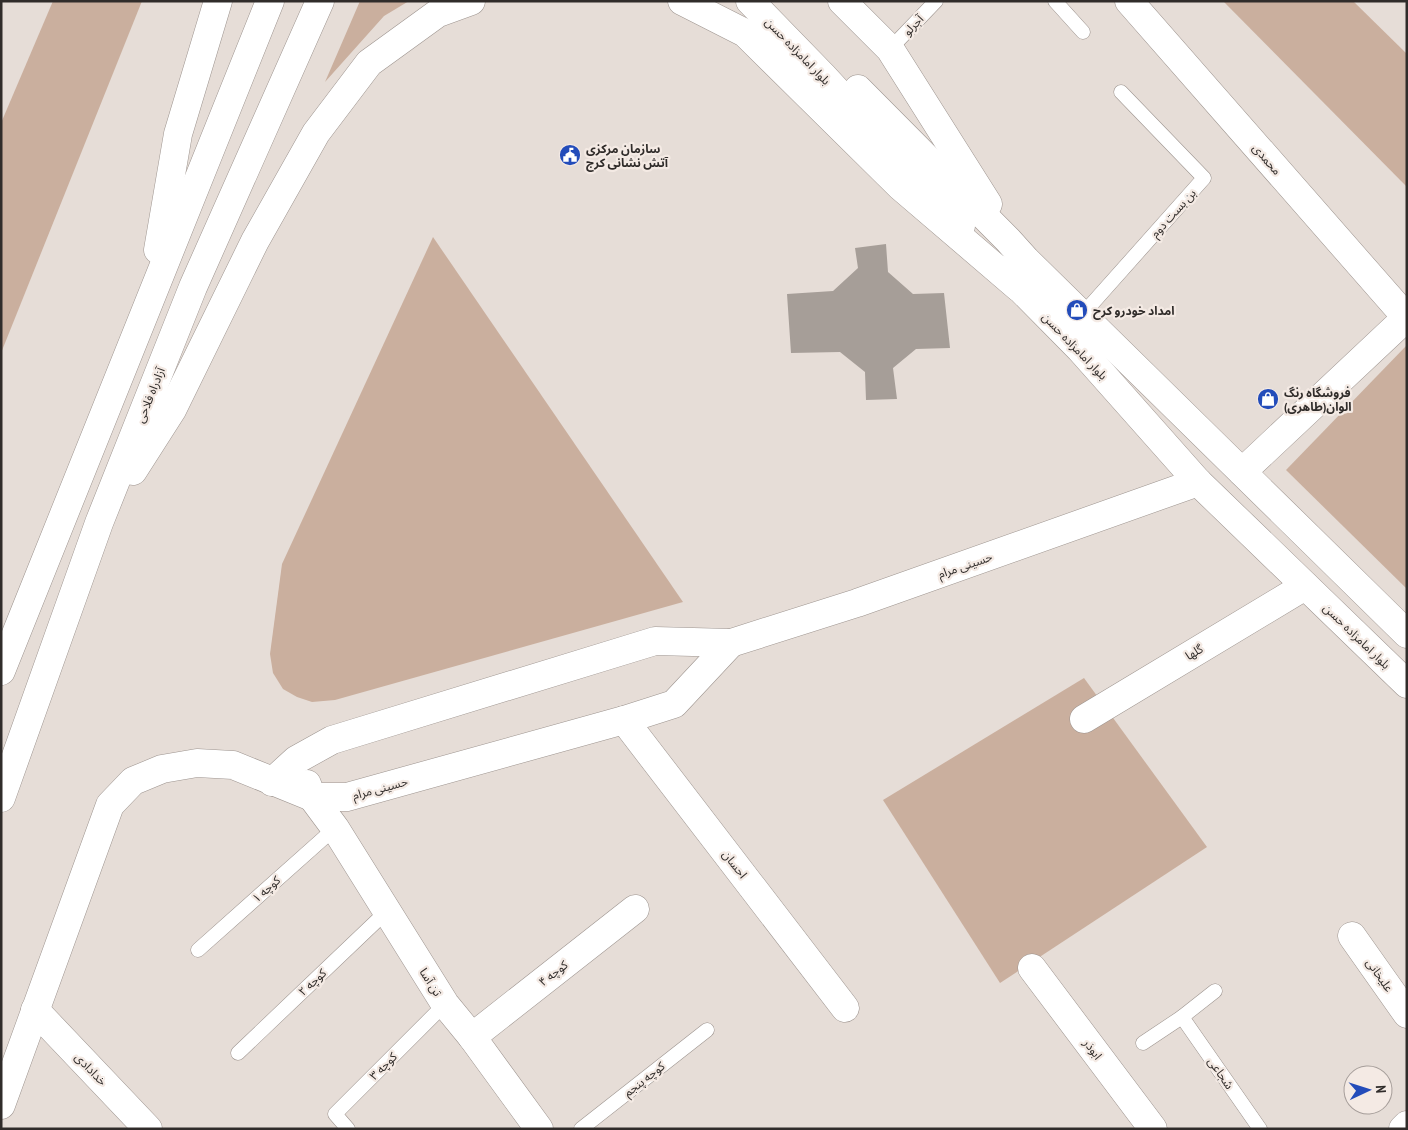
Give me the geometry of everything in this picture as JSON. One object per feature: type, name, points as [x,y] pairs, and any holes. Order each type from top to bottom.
[{"type":"main road","points":[[149,302],[178,134],[218,1]]},
{"type":"main road","points":[[1,672],[270,1]]},
{"type":"main road","name":"آزادراه فلاحی","points":[[1,798],[99,523],[193,287],[320,1]]},
{"type":"main road","points":[[99,523],[172,410],[255,241],[316,133],[369,63],[438,13],[471,1]]},
{"type":"main road","points":[[682,1],[745,33],[900,186],[1018,287]]},
{"type":"main road","name":"بلوار امامزاده حسن","points":[[750,1],[823,76],[1018,287],[1080,349],[1198,482],[1407,684]]},
{"type":"main road","name":"بلوار امامزاده حسن","points":[[768,1],[896,126],[1026,260],[1407,634]]},
{"type":"main road","points":[[842,1],[890,49],[979,188],[1008,240]]},
{"type":"main road","name":"محمدی","points":[[1128,1],[1406,317],[1242,472]]},
{"type":"main road","name":"حسینی مرام","points":[[731,643],[674,704],[624,720],[347,797],[312,797],[272,782],[296,760],[332,740],[655,641],[731,643],[857,603],[1198,482]]},
{"type":"main road","name":"گلها","points":[[1084,719],[1304,586]]},
{"type":"main road","name":"احسان","points":[[624,720],[845,1008]]},
{"type":"main road","name":"تن آسا","points":[[296,760],[312,797],[335,828],[445,1004],[472,1036],[539,1129]]},
{"type":"main road","points":[[1,1105],[110,804],[134,781],[162,769],[197,763],[233,765],[272,782]]},
{"type":"main road","name":"کوچه ۴","points":[[472,1036],[635,908]]},
{"type":"main road","name":"علیخانی","points":[[1352,936],[1407,1014]]},
{"type":"main road","name":"ابوذر","points":[[1032,968],[1153,1129]]},
{"type":"main road","name":"خدادادی","points":[[34,1010],[148,1129]]},
{"type":"main road","points":[[1403,1129],[1407,1125]]},
{"type":"lane","name":"آجرلو","points":[[890,49],[936,1]]},
{"type":"lane","points":[[1054,1],[1083,32]]},
{"type":"lane","name":"بن بست دوم","points":[[1082,315],[1204,178],[1121,92]]},
{"type":"lane","name":"کوچه ۱","points":[[198,950],[335,828]]},
{"type":"lane","name":"کوچه ۲","points":[[238,1052],[386,912]]},
{"type":"lane","points":[[1143,1043],[1182,1017],[1215,991]]},
{"type":"lane","name":"کوچه ۳","points":[[348,1129],[335,1114],[445,1004]]},
{"type":"lane","name":"شجاعی","points":[[1182,1017],[1260,1129]]},
{"type":"lane","name":"کوچه پنجم","points":[[581,1129],[707,1030]]},
{"type":"shaded area","points":[[53,1],[142,1],[1,353],[1,123]]},
{"type":"shaded area","points":[[360,1],[409,1],[384,16],[325,82]]},
{"type":"shaded area","points":[[1223,1],[1353,1],[1407,54],[1407,187]]},
{"type":"shaded area","points":[[433,237],[683,602],[335,700],[312,702],[297,697],[283,689],[273,673],[270,654],[282,564]]},
{"type":"shaded area","points":[[1407,345],[1407,589],[1286,470]]},
{"type":"shaded area","points":[[1084,678],[1207,847],[1000,983],[883,800]]},
{"type":"building","points":[[886,244],[888,272],[913,294],[944,293],[950,348],[916,349],[893,368],[897,399],[866,400],[865,372],[840,352],[791,353],[787,294],[833,291],[858,268],[855,248]]},
{"type":"place","name":"سازمان مرکزی آتش نشانی کرج","points":[[570,155]]},
{"type":"place","name":"امداد خودرو کرح","points":[[1077,310]]},
{"type":"place","name":"فروشگاه رنگ الوان(طاهری)","points":[[1268,399]]}]
